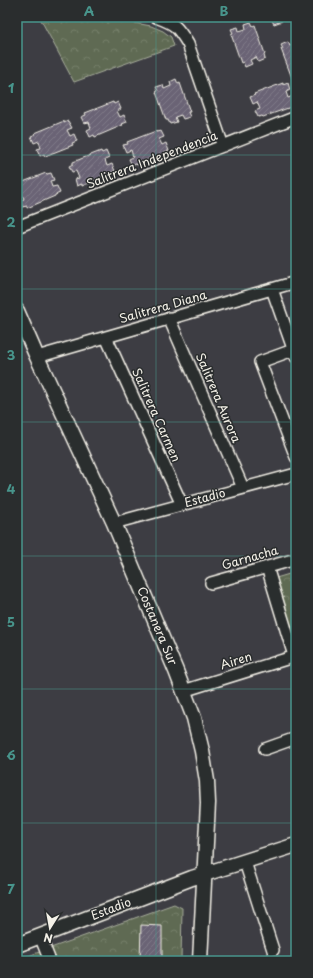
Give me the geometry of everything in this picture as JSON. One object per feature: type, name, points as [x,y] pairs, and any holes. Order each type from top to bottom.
[{"type":"street","points":[[156,17],[172,23],[180,31],[188,44],[223,146]]},
{"type":"street","name":"Salitrera Independencia","points":[[17,227],[296,117]]},
{"type":"street","name":"Salitrera Diana","points":[[37,357],[296,282]]},
{"type":"street","points":[[272,289],[295,354],[260,362],[296,457]]},
{"type":"street","name":"Costanera Sur","points":[[17,311],[114,523],[194,718],[207,781],[208,803],[200,961]]},
{"type":"street","name":"Salitrera Aurora","points":[[169,318],[243,488]]},
{"type":"street","name":"Salitrera Carmen","points":[[106,337],[182,505]]},
{"type":"street","name":"Estadio","points":[[114,523],[296,474]]},
{"type":"street","name":"Garnacha","points":[[211,583],[296,559]]},
{"type":"street","points":[[267,567],[295,656]]},
{"type":"street","name":"Airen","points":[[183,690],[295,656]]},
{"type":"street","points":[[265,749],[296,738]]},
{"type":"street","name":"Estadio","points":[[17,945],[192,878],[296,845]]},
{"type":"street","points":[[245,862],[273,950]]},
{"type":"street","points":[[40,936],[50,961]]},
{"type":"green space","points":[[44,17],[103,17],[151,26],[163,31],[171,37],[174,46],[74,82],[41,20]]},
{"type":"green space","points":[[296,572],[296,642],[276,578]]},
{"type":"green space","points":[[174,904],[182,908],[181,961],[17,961],[17,960]]},
{"type":"building","points":[[270,17],[280,17],[282,21],[274,24]]},
{"type":"building","points":[[251,22],[253,26],[255,25],[265,54],[265,59],[258,62],[256,57],[250,60],[252,64],[245,67],[243,62],[241,63],[231,34],[233,33],[231,29],[238,27],[239,31],[246,29],[245,24]]},
{"type":"building","points":[[288,42],[290,46],[296,44],[295,82],[281,49],[283,49],[281,45]]},
{"type":"building","points":[[176,79],[178,84],[180,83],[190,112],[188,112],[190,117],[183,119],[181,115],[175,117],[177,122],[170,124],[168,120],[166,120],[156,92],[158,91],[156,87],[163,85],[164,89],[171,86],[170,82]]},
{"type":"building","points":[[283,83],[283,85],[288,83],[290,90],[286,92],[288,98],[293,96],[296,104],[263,117],[258,117],[255,111],[260,109],[257,102],[253,104],[250,97]]},
{"type":"building","points":[[113,102],[114,104],[118,102],[121,109],[117,111],[120,117],[124,115],[127,122],[95,137],[94,135],[90,137],[87,130],[91,128],[89,122],[84,123],[81,117],[86,115],[85,113]]},
{"type":"building","points":[[64,121],[64,123],[68,121],[72,128],[67,130],[70,136],[74,134],[77,141],[72,143],[73,145],[45,156],[44,154],[40,156],[37,149],[41,148],[39,141],[34,143],[31,136]]},
{"type":"building","points":[[156,131],[161,131],[164,137],[159,139],[162,145],[166,143],[169,151],[137,165],[132,165],[129,159],[133,157],[131,150],[126,152],[123,145]]},
{"type":"building","points":[[101,151],[102,153],[106,151],[109,158],[105,160],[107,166],[112,164],[115,171],[82,186],[82,184],[77,186],[75,179],[79,178],[76,171],[72,172],[69,166],[73,164],[73,162]]},
{"type":"building","points":[[46,173],[51,173],[54,180],[50,181],[52,187],[57,186],[60,193],[27,208],[27,206],[22,207],[20,201],[24,199],[21,192],[17,194],[18,184]]},
{"type":"building","points":[[141,925],[162,926],[162,961],[140,961]]}]
